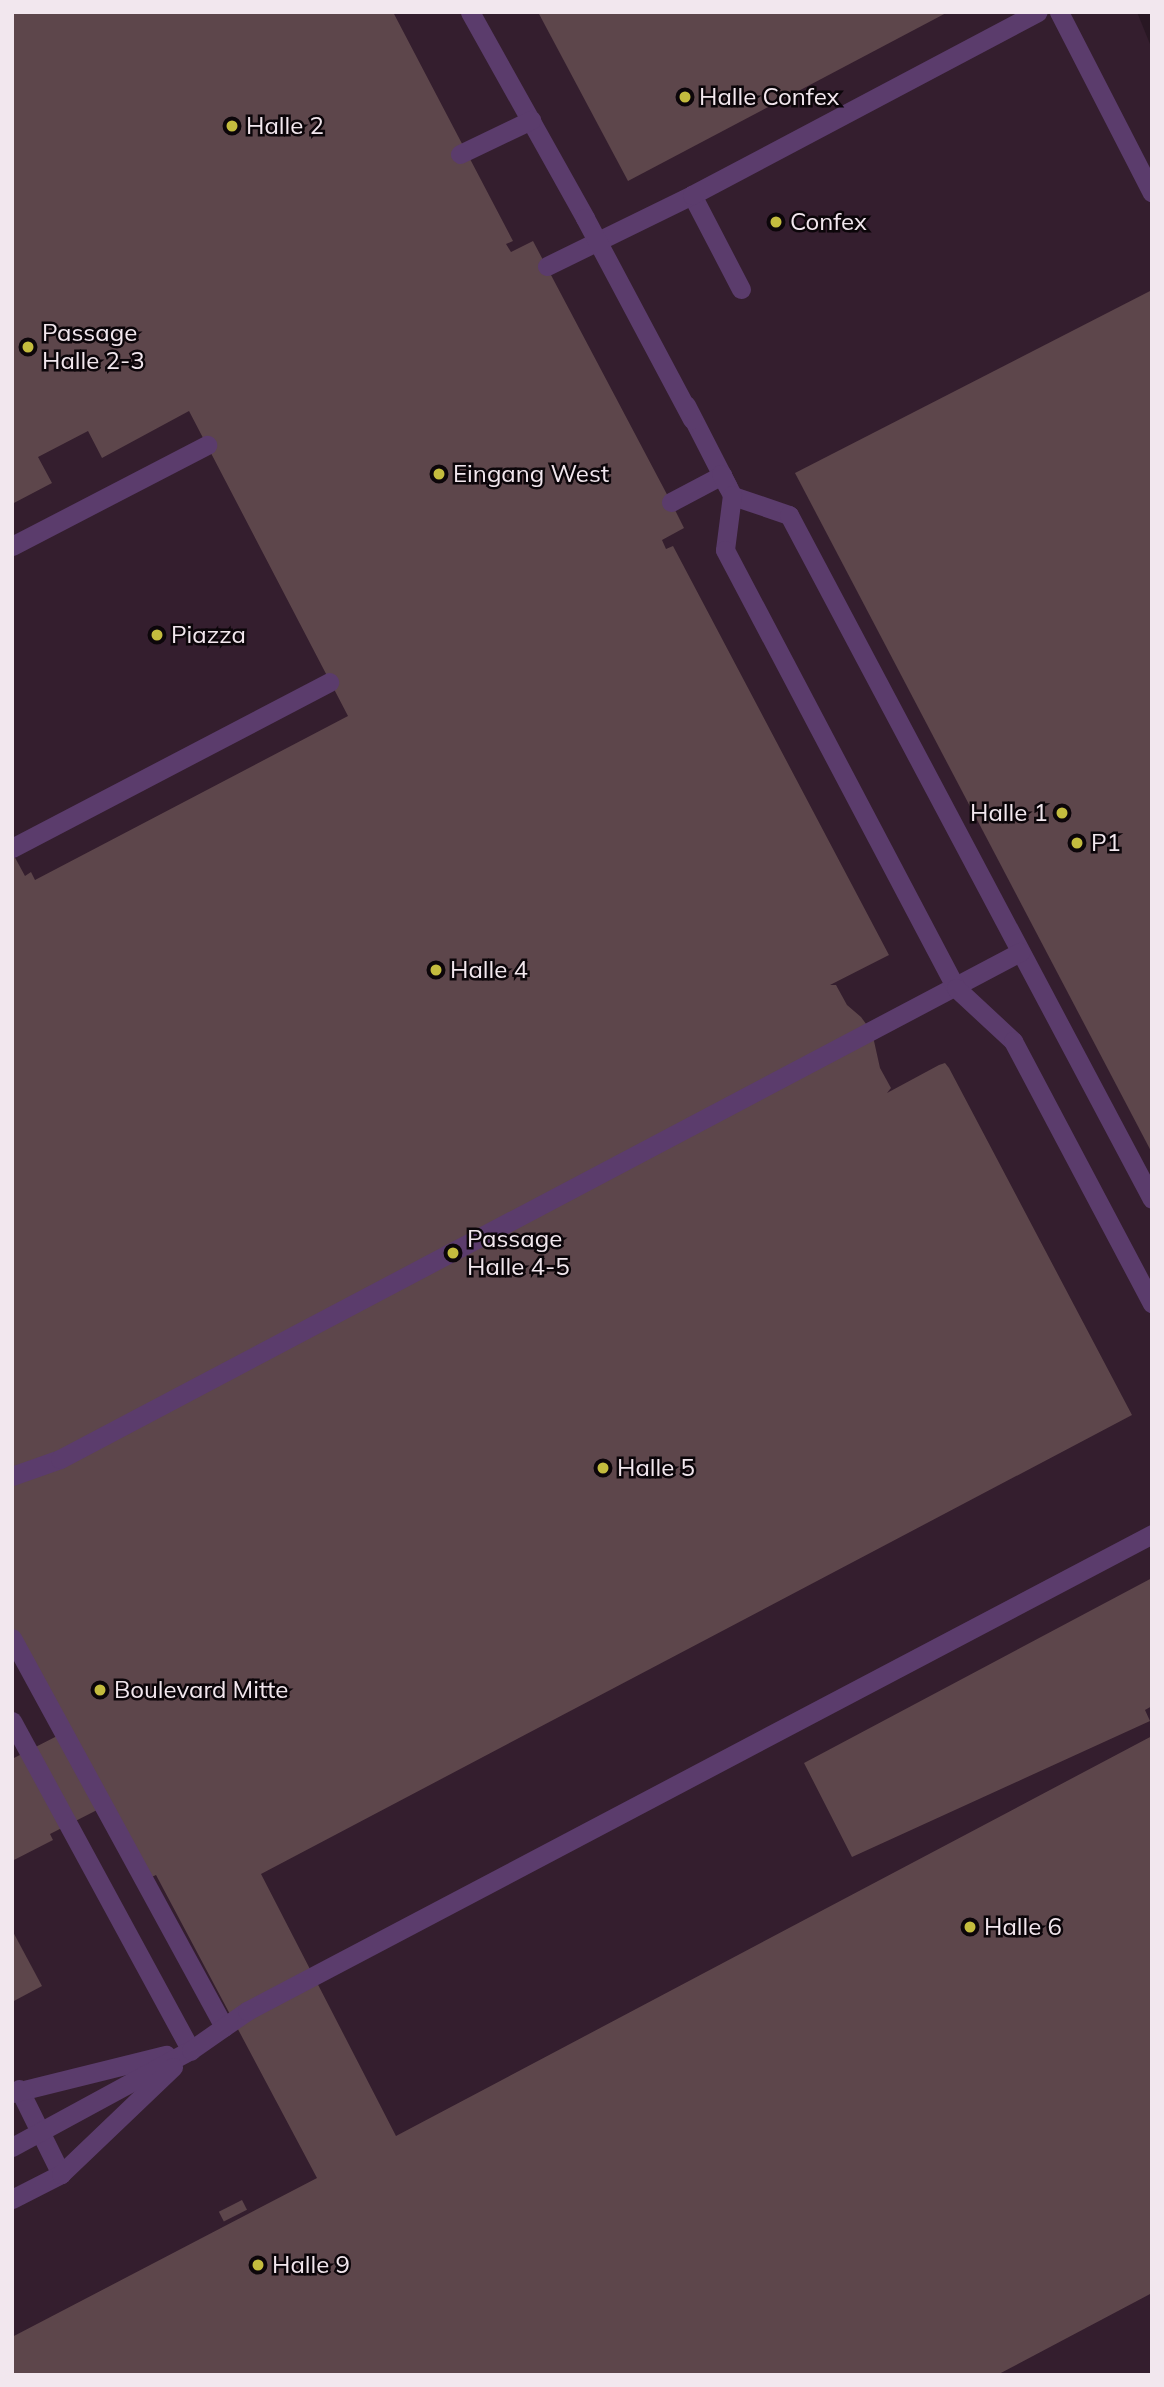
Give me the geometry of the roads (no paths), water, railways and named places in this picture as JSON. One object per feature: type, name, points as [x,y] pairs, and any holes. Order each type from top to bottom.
[{"type":"lane","points":[[471,12],[599,241],[733,496],[726,550],[955,988],[1017,1047]]},
{"type":"lane","points":[[547,266],[692,195],[1038,12]]},
{"type":"lane","points":[[1059,12],[1152,193]]},
{"type":"lane","points":[[455,156],[531,120]]},
{"type":"lane","points":[[531,120],[732,495],[725,550],[731,562],[956,988],[1017,1047],[1152,1305]]},
{"type":"lane","points":[[692,195],[741,289]]},
{"type":"lane","points":[[12,546],[207,445]]},
{"type":"lane","points":[[671,502],[722,475]]},
{"type":"lane","points":[[733,496],[789,515],[1152,1199]]},
{"type":"lane","points":[[12,848],[329,682]]},
{"type":"lane","points":[[12,1476],[60,1459],[1020,952]]},
{"type":"lane","points":[[12,2199],[66,2169],[191,2050],[247,2011],[1152,1534]]},
{"type":"lane","points":[[12,1638],[223,2026]]},
{"type":"lane","points":[[12,1721],[191,2050]]},
{"type":"lane","points":[[12,2147],[191,2050],[247,2011]]},
{"type":"lane","points":[[66,2169],[15,2092],[191,2050]]},
{"type":"place","name":"Halle Confex","points":[[685,97]]},
{"type":"place","name":"Halle 2","points":[[232,126]]},
{"type":"place","name":"Confex","points":[[776,222]]},
{"type":"place","name":"Passage Halle 2-3","points":[[28,347]]},
{"type":"place","name":"Eingang West","points":[[439,474]]},
{"type":"place","name":"Piazza","points":[[157,635]]},
{"type":"place","name":"Halle 1","points":[[1062,813]]},
{"type":"place","name":"P1","points":[[1077,843]]},
{"type":"place","name":"Halle 4","points":[[436,970]]},
{"type":"place","name":"Passage Halle 4-5","points":[[453,1253]]},
{"type":"place","name":"Halle 5","points":[[603,1468]]},
{"type":"place","name":"Boulevard Mitte","points":[[100,1690]]},
{"type":"place","name":"Halle 6","points":[[970,1927]]},
{"type":"place","name":"Halle 9","points":[[258,2265]]}]
